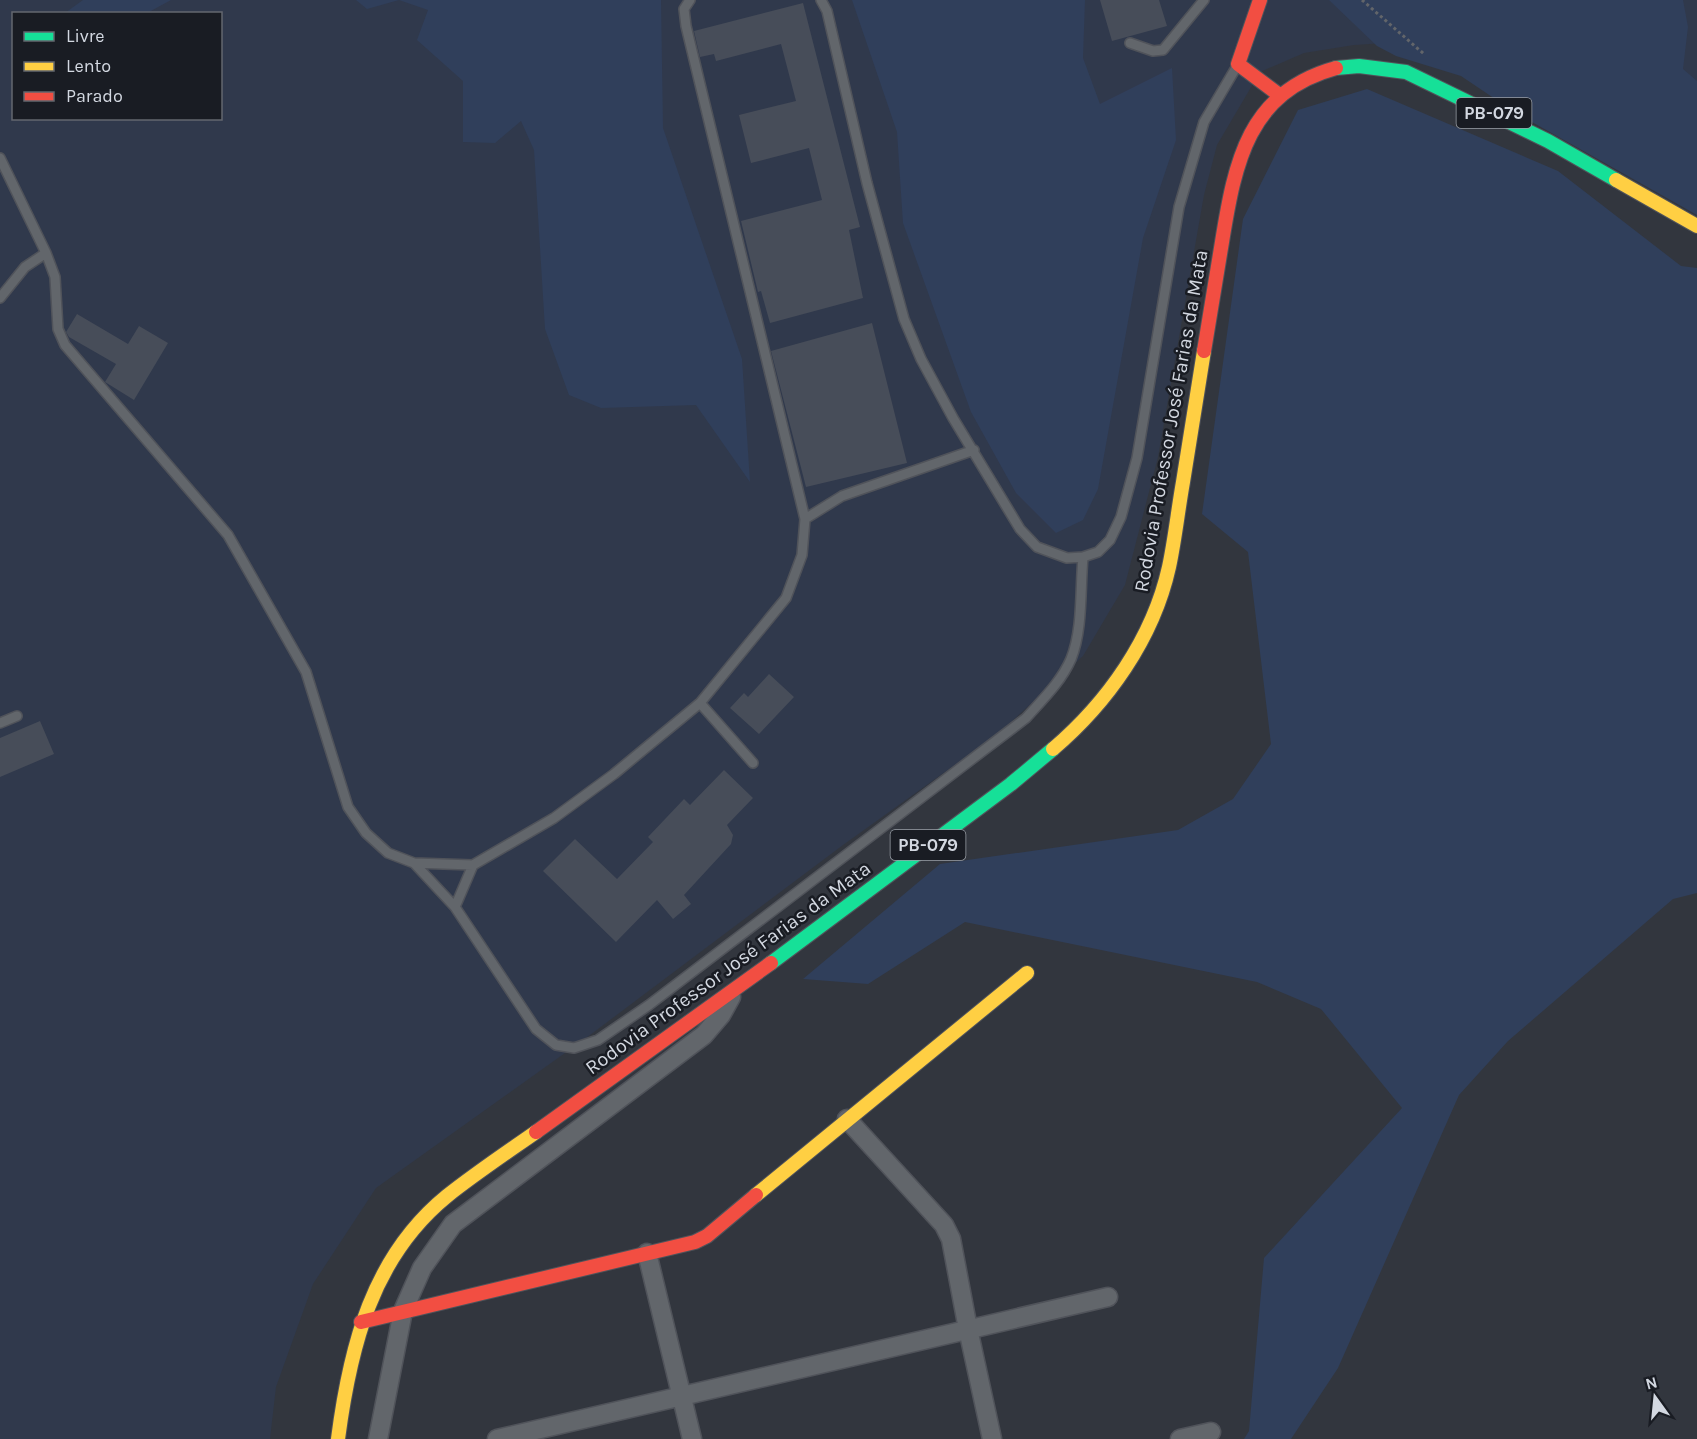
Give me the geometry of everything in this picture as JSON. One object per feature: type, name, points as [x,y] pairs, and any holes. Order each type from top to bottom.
[{"type":"main road","points":[[1260,0],[1238,64],[1278,94]]},
{"type":"main road","name":"PB-079","points":[[1278,94],[1300,80],[1348,64],[1384,66],[1406,72],[1548,141],[1697,226]]},
{"type":"main road","name":"Rodovia Professor José Farias da Mata","points":[[338,1439],[343,1404],[361,1322],[394,1254],[446,1197],[853,903],[1035,762],[1099,703],[1144,639],[1159,605],[1169,568],[1228,207],[1248,138],[1257,120],[1278,94]]},
{"type":"main road","points":[[361,1322],[695,1242],[707,1236],[1027,973]]},
{"type":"street","points":[[378,1439],[403,1311],[422,1268],[453,1224],[704,1035],[721,1015],[735,987]]},
{"type":"street","points":[[847,1119],[944,1225],[951,1239],[992,1439]]},
{"type":"street","points":[[647,1253],[692,1439]]},
{"type":"street","points":[[497,1439],[1108,1296]]},
{"type":"street","points":[[1180,1439],[1211,1432]]},
{"type":"lane","points":[[0,158],[46,253],[55,278],[58,329],[65,345],[228,535],[306,672],[348,807],[366,833],[388,853],[414,863],[473,865],[554,818],[614,774],[700,703],[786,598],[801,555],[805,519],[686,26],[684,9],[690,0]]},
{"type":"lane","points":[[821,0],[827,11],[867,183],[904,319],[921,359],[1020,529],[1036,547],[1068,558],[1083,557],[1098,552],[1110,540],[1121,518],[1137,458],[1184,186],[1204,122],[1238,64]]},
{"type":"lane","points":[[1130,43],[1153,51],[1163,50],[1204,0]]},
{"type":"lane","points":[[0,298],[25,267],[46,253]]},
{"type":"lane","points":[[805,519],[842,496],[974,450]]},
{"type":"lane","points":[[414,863],[455,907],[536,1029],[556,1045],[565,1047],[574,1048],[598,1040],[649,1005],[1026,718],[1055,686],[1070,660],[1076,642],[1083,557]]},
{"type":"lane","points":[[700,703],[753,763]]},
{"type":"lane","points":[[0,723],[17,716]]},
{"type":"lane","points":[[455,907],[473,865]]},
{"type":"shaded area","points":[[0,0],[1697,0],[1697,187],[1416,41],[1354,45],[1304,53],[1260,72],[1217,145],[1204,195],[1158,457],[1125,585],[1083,656],[998,734],[843,845],[586,1038],[376,1188],[313,1284],[276,1387],[270,1439],[0,1439]]},
{"type":"shaded area","points":[[83,0],[171,0],[149,12],[66,12]]},
{"type":"shaded area","points":[[356,0],[399,0],[367,9]]},
{"type":"shaded area","points":[[399,0],[661,0],[663,128],[742,359],[750,482],[696,405],[601,408],[569,395],[545,329],[534,150],[521,121],[495,143],[463,142],[463,81],[417,40],[428,10]]},
{"type":"shaded area","points":[[852,0],[1085,0],[1083,58],[1100,104],[1172,68],[1176,140],[1143,238],[1098,489],[1083,520],[1056,533],[1016,493],[971,412],[903,223],[897,132]]},
{"type":"shaded area","points":[[1329,0],[1683,0],[1688,27],[1683,69],[1697,81],[1697,215],[1516,113],[1461,76],[1396,56],[1377,46]]},
{"type":"shaded area","points":[[1367,89],[1558,171],[1681,266],[1697,268],[1697,893],[1673,899],[1508,1041],[1459,1095],[1338,1368],[1291,1439],[1244,1439],[1249,1431],[1264,1258],[1402,1108],[1321,1009],[1257,982],[965,922],[868,984],[803,979],[940,864],[1178,830],[1233,799],[1271,744],[1248,552],[1202,514],[1243,219],[1298,110]]},
{"type":"building","points":[[1100,0],[1159,0],[1167,26],[1112,41]]},
{"type":"building","points":[[803,3],[860,227],[849,230],[863,298],[770,323],[761,291],[758,292],[741,221],[822,200],[809,148],[751,163],[739,115],[796,101],[781,44],[716,61],[714,54],[700,57],[694,31]]},
{"type":"building","points":[[77,314],[128,344],[139,326],[168,343],[134,400],[105,382],[116,364],[69,337],[66,332]]},
{"type":"building","points":[[872,323],[907,463],[806,487],[771,351]]},
{"type":"building","points":[[769,674],[794,697],[759,734],[730,708],[744,693],[748,697]]},
{"type":"building","points":[[40,721],[54,754],[0,777],[0,738]]},
{"type":"building","points":[[724,770],[753,798],[727,825],[733,835],[731,844],[684,895],[691,904],[673,919],[657,900],[616,942],[543,871],[575,839],[617,879],[653,842],[648,837],[684,799],[690,805]]},
{"type":"traffic: fast","points":[[1336,68],[1359,66],[1406,72],[1548,141],[1616,180]]},
{"type":"traffic: fast","points":[[771,963],[1011,784],[1053,749]]},
{"type":"traffic: slow","points":[[1616,180],[1697,226]]},
{"type":"traffic: slow","points":[[1053,749],[1092,711],[1125,668],[1140,644],[1162,594],[1173,546],[1204,351]]},
{"type":"traffic: slow","points":[[756,1195],[1027,973]]},
{"type":"traffic: slow","points":[[338,1439],[358,1338],[383,1275],[400,1247],[421,1220],[447,1196],[536,1132]]},
{"type":"traffic: jam","points":[[1260,0],[1238,64],[1278,94]]},
{"type":"traffic: jam","points":[[1204,351],[1233,184],[1251,134],[1265,113],[1283,94],[1306,79],[1336,68]]},
{"type":"traffic: jam","points":[[536,1132],[771,963]]},
{"type":"traffic: jam","points":[[361,1322],[695,1242],[707,1236],[756,1195]]}]
